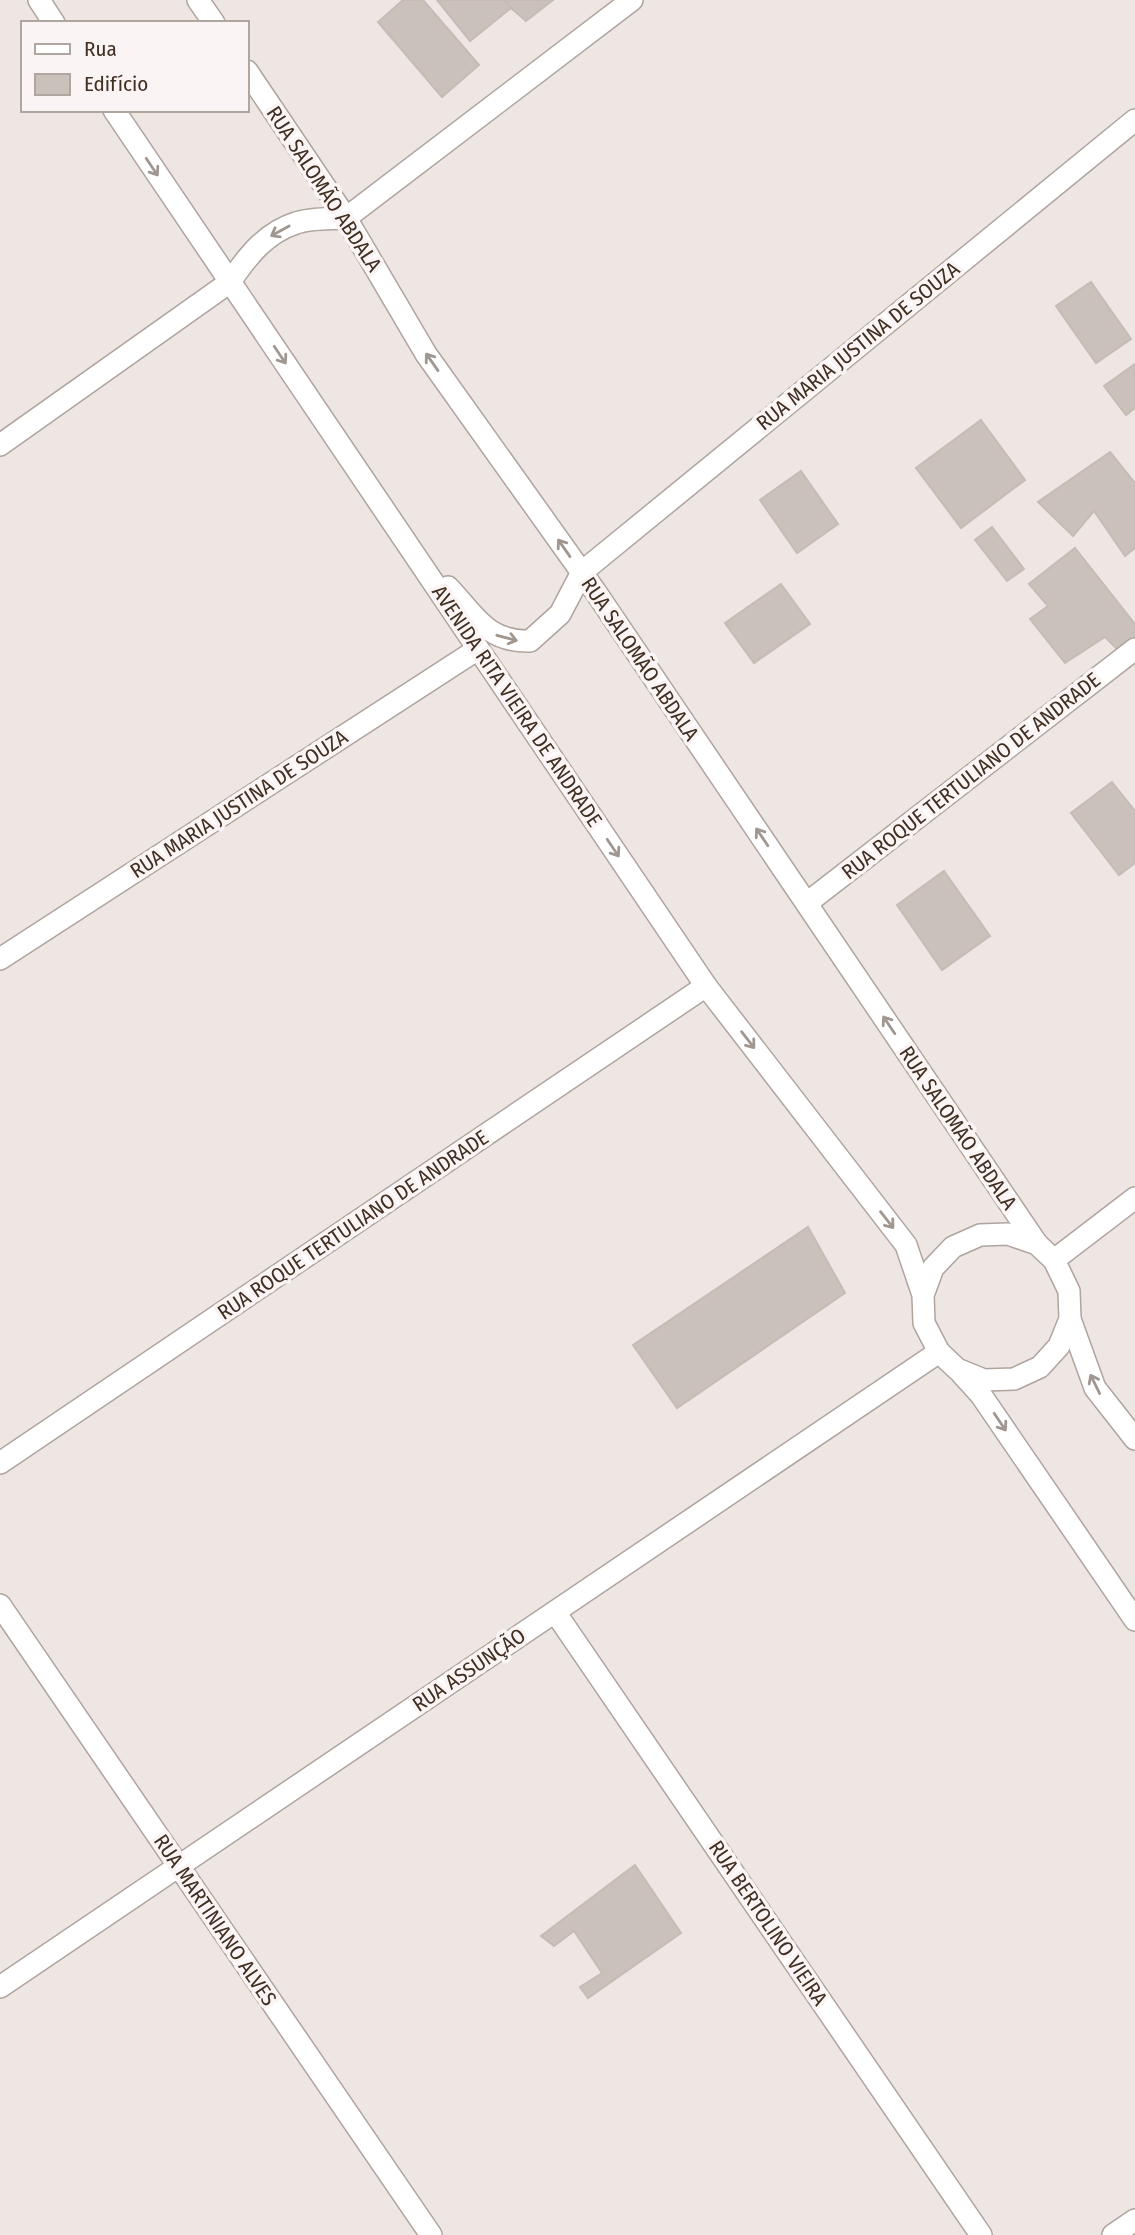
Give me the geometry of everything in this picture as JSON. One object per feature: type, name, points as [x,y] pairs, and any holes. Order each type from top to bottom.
[{"type":"street","points":[[39,0],[53,21]]},
{"type":"street","points":[[198,0],[213,21]]},
{"type":"street","points":[[0,445],[230,282],[251,251],[273,235],[296,222],[346,218],[632,0]]},
{"type":"street","name":"RUA SALOMÃO ABDALA","points":[[248,72],[346,218],[426,354],[582,572],[1037,1244]]},
{"type":"street","name":"AVENIDA RITA VIEIRA DE ANDRADE","points":[[115,112],[706,986],[906,1245],[923,1295]]},
{"type":"street","name":"RUA MARIA JUSTINA DE SOUZA","points":[[582,572],[1135,120]]},
{"type":"street","points":[[406,542],[484,626],[497,636],[514,641],[530,641],[560,614],[582,572]]},
{"type":"street","name":"RUA MARIA JUSTINA DE SOUZA","points":[[0,959],[478,649]]},
{"type":"street","name":"RUA ROQUE TERTULIANO DE ANDRADE","points":[[807,903],[1135,649]]},
{"type":"street","name":"RUA ROQUE TERTULIANO DE ANDRADE","points":[[0,1463],[706,986]]},
{"type":"street","points":[[1054,1260],[1135,1198]]},
{"type":"street","points":[[1135,1438],[1095,1388],[1070,1319],[1069,1291],[1054,1260],[1037,1244],[1009,1234],[980,1235],[953,1247],[933,1268],[923,1295],[924,1323],[939,1352],[981,1395],[1135,1620]]},
{"type":"street","points":[[957,1369],[984,1380],[1014,1379],[1040,1367],[1059,1346],[1070,1319]]},
{"type":"street","name":"RUA ASSUNÇÃO","points":[[0,1987],[939,1352]]},
{"type":"street","name":"RUA MARTINIANO ALVES","points":[[0,1605],[431,2235]]},
{"type":"street","name":"RUA BERTOLINO VIEIRA","points":[[555,1612],[981,2235]]},
{"type":"street","points":[[1113,2235],[1135,2220]]},
{"type":"building","points":[[403,0],[423,0],[479,65],[442,97],[378,22]]},
{"type":"building","points":[[437,0],[504,0],[511,8],[470,41]]},
{"type":"building","points":[[505,0],[553,0],[526,21]]},
{"type":"building","points":[[1091,282],[1131,339],[1096,363],[1056,306]]},
{"type":"building","points":[[1135,364],[1135,408],[1126,415],[1104,386]]},
{"type":"building","points":[[981,420],[1025,480],[961,528],[916,468]]},
{"type":"building","points":[[1110,452],[1135,483],[1135,548],[1125,556],[1094,511],[1073,536],[1038,502]]},
{"type":"building","points":[[801,471],[838,524],[797,553],[760,500]]},
{"type":"building","points":[[992,527],[1024,569],[1007,581],[975,540]]},
{"type":"building","points":[[1075,548],[1135,624],[1135,641],[1120,652],[1105,637],[1065,663],[1030,619],[1048,606],[1029,584]]},
{"type":"building","points":[[781,584],[810,624],[754,663],[725,623]]},
{"type":"building","points":[[1112,782],[1135,811],[1135,863],[1119,875],[1071,813]]},
{"type":"building","points":[[944,871],[990,936],[942,970],[897,905]]},
{"type":"building","points":[[808,1227],[845,1293],[677,1408],[633,1345]]},
{"type":"building","points":[[635,1865],[681,1933],[588,1998],[580,1987],[602,1973],[574,1931],[554,1946],[541,1936]]}]
